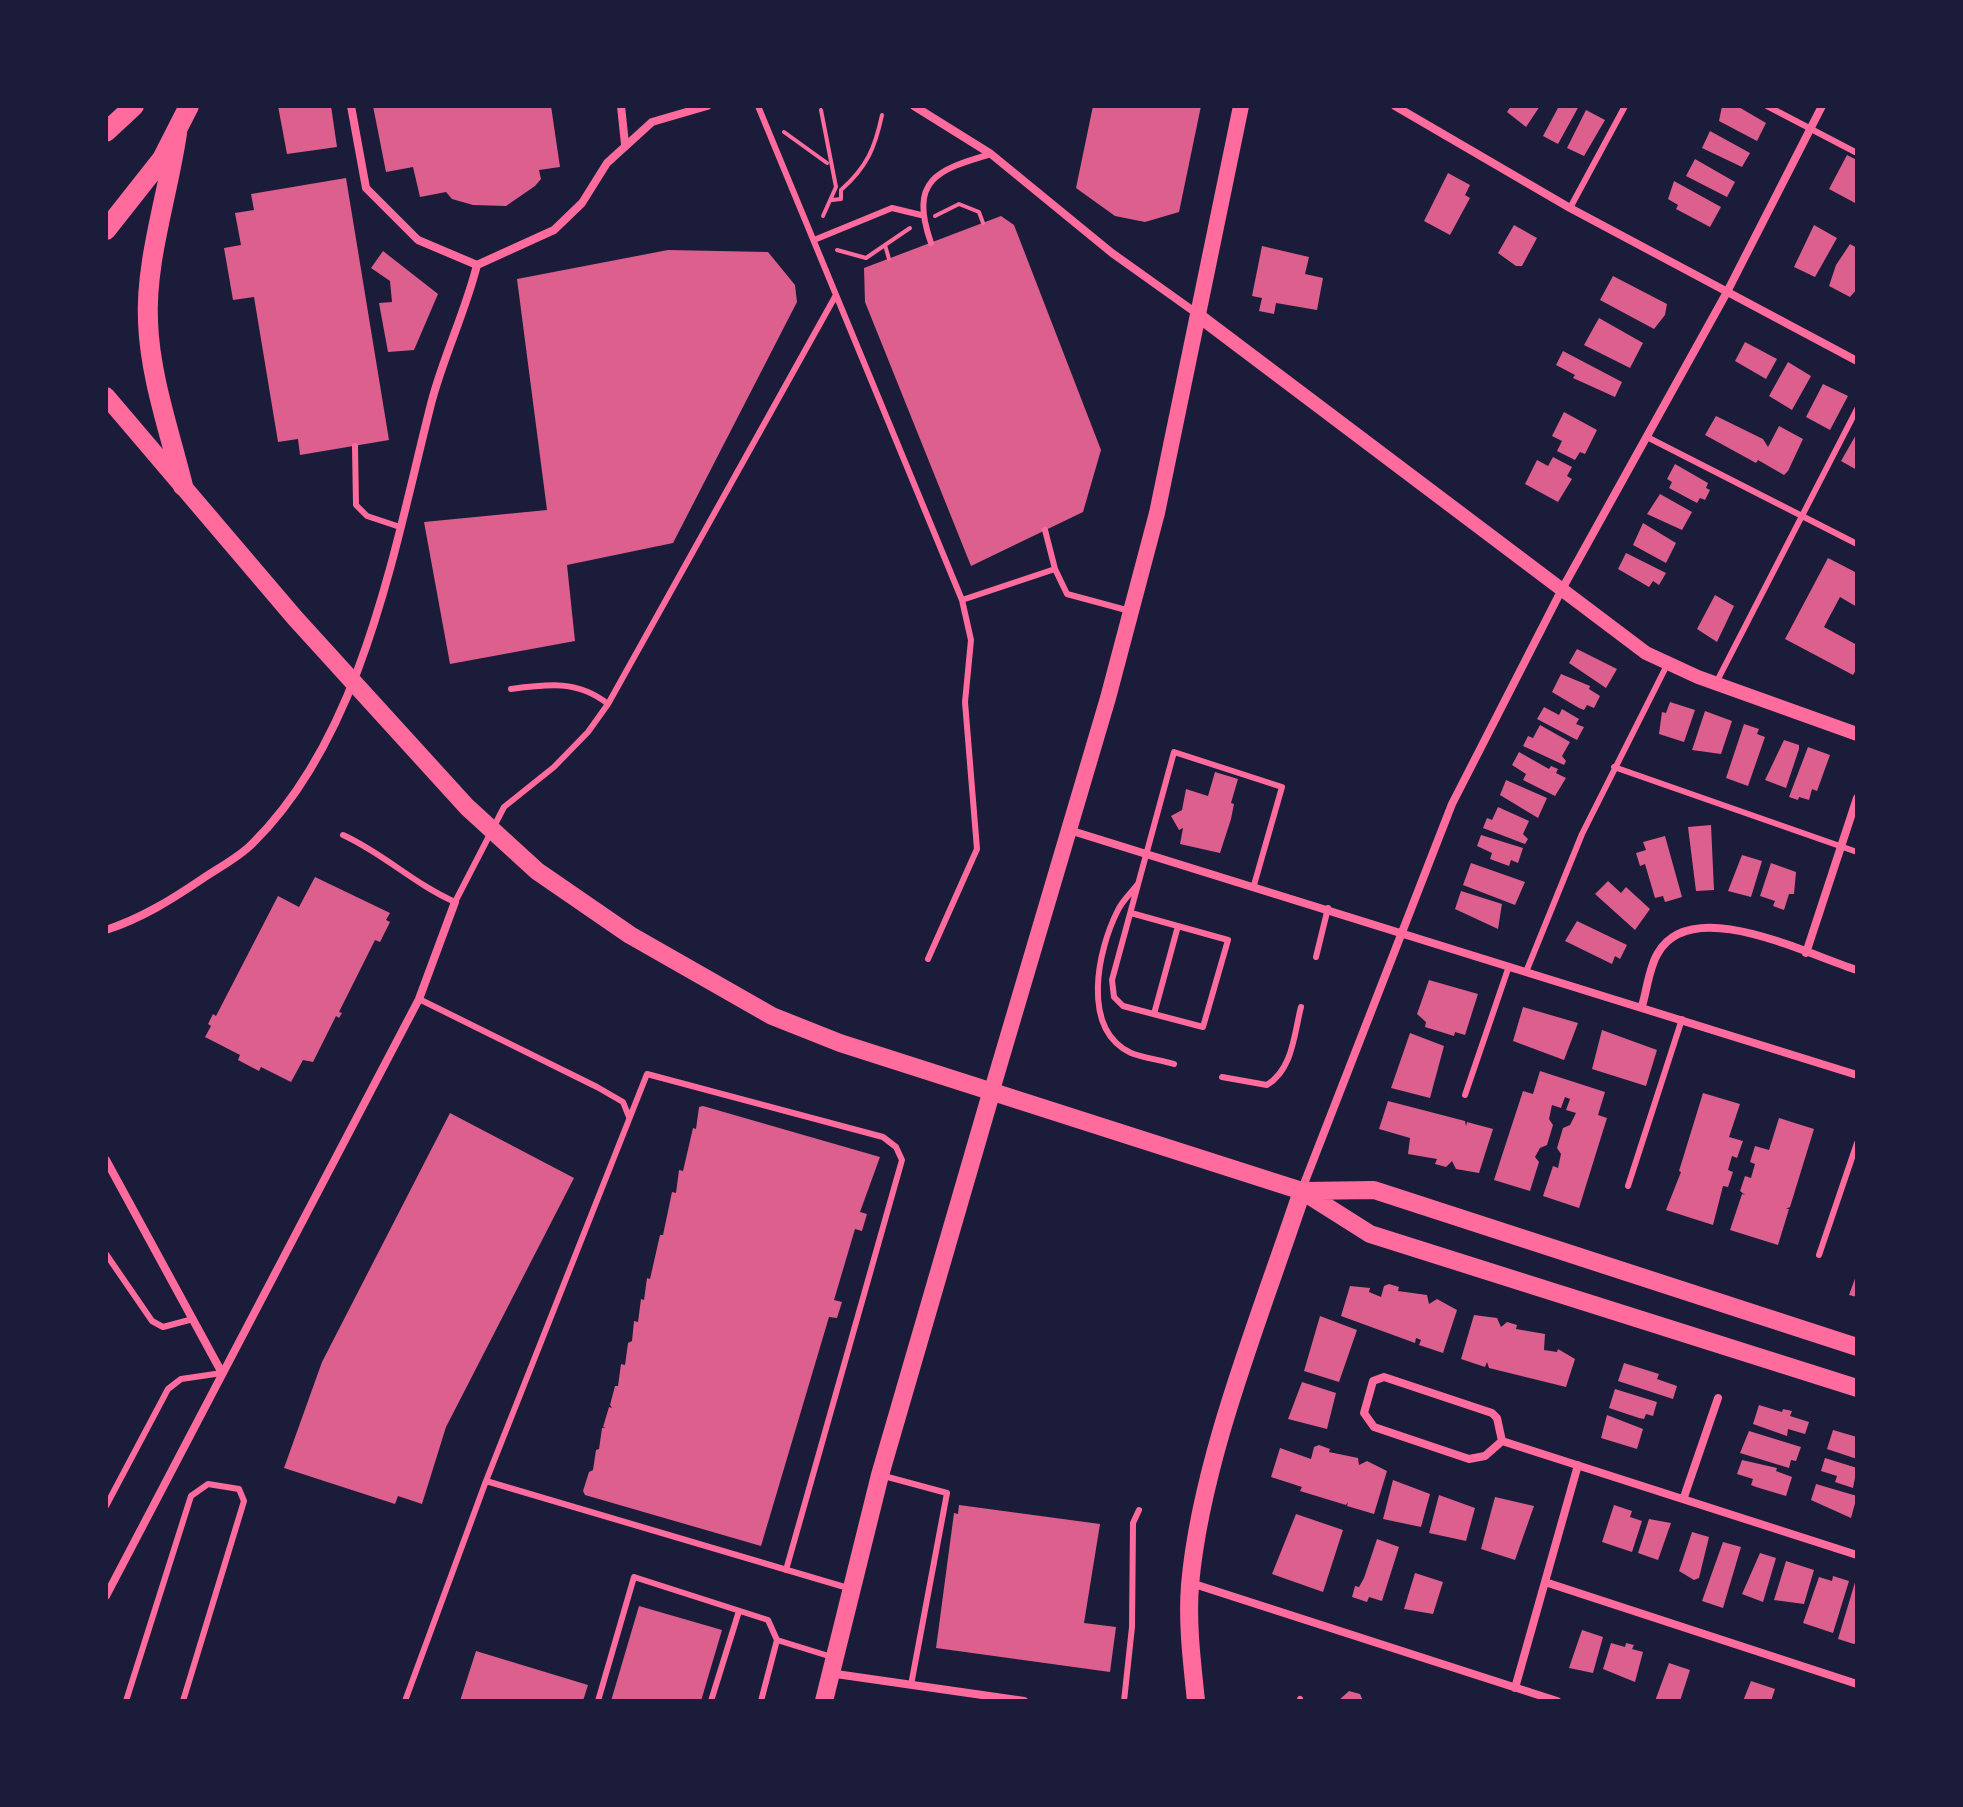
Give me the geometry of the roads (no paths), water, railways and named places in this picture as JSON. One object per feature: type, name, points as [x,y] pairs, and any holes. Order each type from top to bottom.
[{"type":"highway","points":[[106,132],[134,106]]},
{"type":"highway","points":[[106,230],[145,183],[177,133],[189,106]]},
{"type":"highway","points":[[177,133],[168,193],[153,254],[147,321],[150,353],[183,486]]},
{"type":"main road","points":[[824,1701],[830,1665],[880,1475],[1069,830],[1157,513],[1241,106]]},
{"type":"main road","points":[[106,396],[295,618],[467,807],[537,871],[630,935],[772,1016],[840,1043],[1302,1191],[1370,1234],[1857,1388]]},
{"type":"main road","points":[[1302,1191],[1374,1190],[1857,1347]]},
{"type":"main road","points":[[1196,1701],[1190,1641],[1191,1583],[1201,1516],[1226,1421],[1302,1191]]},
{"type":"street","points":[[351,106],[366,188],[418,240],[477,265]]},
{"type":"street","points":[[621,106],[625,144]]},
{"type":"street","points":[[106,930],[161,907],[250,846],[288,802],[329,737],[351,684],[400,527],[432,399],[477,265],[554,230],[582,203],[603,167],[652,122],[707,106]]},
{"type":"street","points":[[914,106],[991,154],[1112,253],[1646,653],[1716,683],[1857,734]]},
{"type":"street","points":[[1395,106],[1570,208],[1857,361]]},
{"type":"street","points":[[1302,1191],[1452,804],[1561,591],[1727,292],[1822,106]]},
{"type":"street","points":[[1806,953],[1857,798]]},
{"type":"street","points":[[1069,830],[1328,908],[1857,1075]]},
{"type":"street","points":[[106,1596],[419,999],[455,902]]},
{"type":"street","points":[[1642,1006],[1657,954],[1672,936],[1689,929],[1716,925],[1857,970]]},
{"type":"street","points":[[106,1160],[222,1373]]},
{"type":"street","points":[[1384,1377],[1492,1413],[1497,1418],[1502,1441],[1485,1456],[1469,1459],[1374,1427],[1364,1413],[1373,1381],[1384,1377]]},
{"type":"street","points":[[1684,1497],[1718,1398]]},
{"type":"street","points":[[1502,1441],[1857,1555]]},
{"type":"street","points":[[1515,1688],[1578,1465]]},
{"type":"street","points":[[1545,1582],[1857,1684]]},
{"type":"street","points":[[1191,1583],[1557,1701]]},
{"type":"street","points":[[830,1665],[911,1685],[1024,1701]]},
{"type":"lane","points":[[758,106],[962,600],[971,640],[965,702],[977,849],[928,959]]},
{"type":"lane","points":[[1570,208],[1625,106]]},
{"type":"lane","points":[[1767,106],[1857,153]]},
{"type":"lane","points":[[931,243],[921,215],[928,186],[947,167],[991,154]]},
{"type":"lane","points":[[814,240],[892,208],[921,215]]},
{"type":"lane","points":[[343,835],[366,845],[435,893],[455,902],[504,807],[554,767],[588,732],[608,704],[836,295]]},
{"type":"lane","points":[[1716,683],[1857,409]]},
{"type":"lane","points":[[1647,437],[1857,544]]},
{"type":"lane","points":[[355,446],[356,505],[367,516],[400,527]]},
{"type":"lane","points":[[1045,530],[1055,569],[1067,594],[1130,611]]},
{"type":"lane","points":[[962,600],[1055,569]]},
{"type":"lane","points":[[1526,972],[1614,767],[1668,663]]},
{"type":"lane","points":[[511,689],[570,685],[591,690],[608,704]]},
{"type":"lane","points":[[1131,913],[1228,940],[1203,1027],[1123,1006],[1114,997],[1112,980],[1174,752],[1282,787],[1254,885]]},
{"type":"lane","points":[[1614,767],[1857,852]]},
{"type":"lane","points":[[1139,883],[1118,910],[1095,993],[1102,1017],[1116,1040],[1130,1052],[1174,1064]]},
{"type":"lane","points":[[1316,957],[1328,908]]},
{"type":"lane","points":[[1154,1014],[1178,926]]},
{"type":"lane","points":[[1465,1095],[1509,966]]},
{"type":"lane","points":[[419,999],[597,1087],[623,1102],[629,1118]]},
{"type":"lane","points":[[1222,1077],[1267,1085],[1280,1077],[1286,1067],[1301,1007]]},
{"type":"lane","points":[[1628,1186],[1682,1019]]},
{"type":"lane","points":[[405,1701],[486,1481],[647,1074],[883,1137],[900,1153],[902,1167],[786,1570]]},
{"type":"lane","points":[[1819,1255],[1857,1143]]},
{"type":"lane","points":[[106,1254],[152,1321],[163,1327],[193,1319]]},
{"type":"lane","points":[[106,1506],[168,1389],[181,1379],[222,1373]]},
{"type":"lane","points":[[880,1475],[947,1493],[911,1685]]},
{"type":"lane","points":[[486,1481],[850,1589]]},
{"type":"lane","points":[[126,1701],[191,1496],[208,1484],[239,1489],[244,1501],[183,1701]]},
{"type":"lane","points":[[1124,1701],[1132,1627],[1133,1523],[1139,1510]]},
{"type":"lane","points":[[598,1701],[634,1577],[768,1620],[777,1640],[761,1701]]},
{"type":"lane","points":[[711,1701],[739,1611]]},
{"type":"lane","points":[[777,1640],[830,1665]]}]
